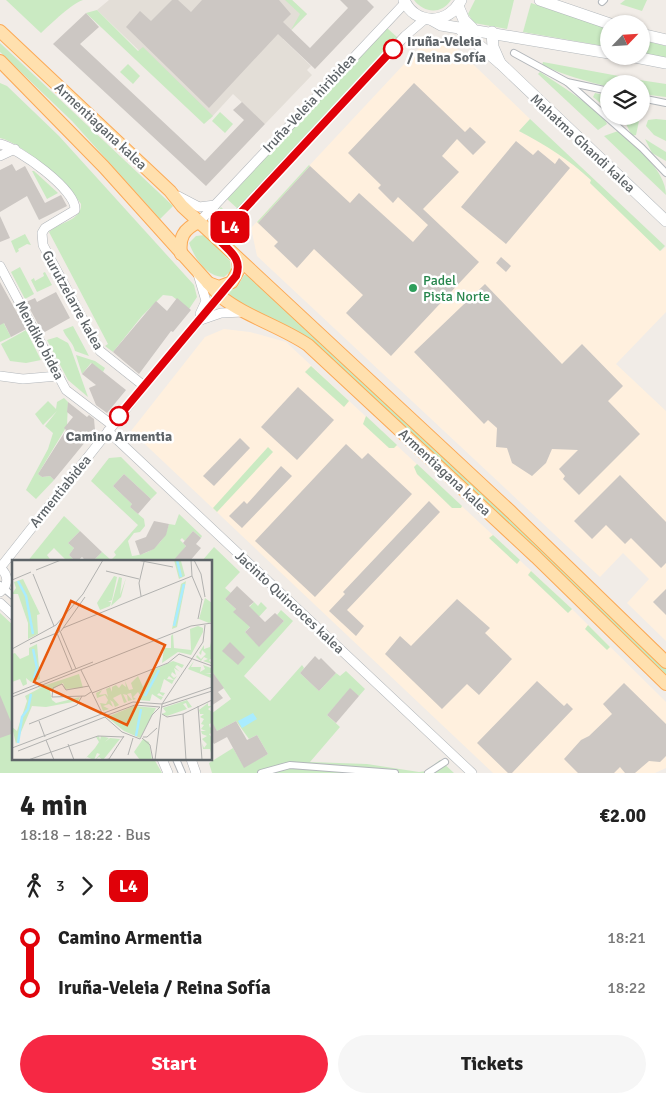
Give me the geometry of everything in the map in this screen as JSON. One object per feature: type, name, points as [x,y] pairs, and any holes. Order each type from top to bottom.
[{"type":"main road","points":[[540,0],[600,21]]},
{"type":"main road","points":[[404,1],[410,10],[441,25],[472,28],[600,50]]},
{"type":"main road","points":[[428,20],[447,16],[459,3]]},
{"type":"main road","points":[[459,3],[464,20],[472,28]]},
{"type":"main road","name":"Mahatma Ghandi kalea","points":[[459,28],[501,64],[666,221]]},
{"type":"main road","name":"Armentiagana kalea","points":[[0,31],[170,190],[182,206],[238,259],[510,511],[666,662]]},
{"type":"main road","name":"Mahatma Ghandi kalea","points":[[492,32],[492,47],[501,64]]},
{"type":"main road","points":[[650,36],[666,40]]},
{"type":"main road","points":[[650,60],[666,63]]},
{"type":"main road","name":"Armentiagana kalea","points":[[0,61],[98,160],[220,296],[245,312],[288,332],[308,346],[523,545],[666,684]]},
{"type":"main road","points":[[181,254],[180,242],[184,231],[199,222]]},
{"type":"main road","points":[[206,282],[219,287],[232,282],[239,269],[238,259]]},
{"type":"street","name":"Iruña-Veleia hiribidea","points":[[199,222],[404,1]]},
{"type":"street","name":"Iruña-Veleia hiribidea","points":[[222,243],[234,220],[405,36],[428,20]]},
{"type":"street","points":[[514,53],[567,82],[642,148],[666,173]]},
{"type":"street","points":[[567,82],[600,89]]},
{"type":"street","points":[[650,100],[666,104]]},
{"type":"street","points":[[0,144],[16,149]]},
{"type":"street","points":[[0,156],[16,149]]},
{"type":"street","name":"Gurutzelarre kalea","points":[[16,149],[58,183],[72,197],[75,210],[45,228],[42,233],[43,245],[100,351],[144,386]]},
{"type":"street","points":[[170,190],[186,202],[199,207],[215,205]]},
{"type":"street","name":"Mendiko bidea","points":[[0,266],[66,390],[110,428]]},
{"type":"street","name":"Armentiabidea","points":[[197,271],[206,301],[197,321]]},
{"type":"street","name":"Armentiabidea","points":[[0,568],[144,386],[197,321],[232,282]]},
{"type":"street","points":[[197,321],[221,313],[245,312]]},
{"type":"street","points":[[0,376],[23,379],[58,376]]},
{"type":"street","name":"Jacinto Quincoces kalea","points":[[110,428],[472,773]]},
{"type":"street","points":[[0,568],[10,580],[1,588],[12,596]]},
{"type":"street","points":[[0,603],[12,614]]},
{"type":"street","points":[[162,760],[168,773]]},
{"type":"street","points":[[176,760],[182,773]]},
{"type":"street","points":[[191,760],[196,773]]},
{"type":"street","points":[[428,773],[445,762]]},
{"type":"street","points":[[261,773],[290,765],[395,773]]},
{"type":"shaded area","points":[[109,0],[292,0],[307,14],[283,39],[311,66],[307,70],[312,75],[265,124],[233,94],[210,119],[97,10]]},
{"type":"shaded area","points":[[451,43],[530,119],[519,131],[558,152],[592,181],[590,183],[661,251],[666,247],[666,312],[616,364],[666,411],[666,641],[627,603],[649,579],[623,553],[600,577],[257,256],[251,228],[421,46]]},
{"type":"shaded area","points":[[224,329],[250,332],[286,342],[572,609],[666,702],[666,768],[655,773],[493,773],[131,431],[205,337]]},
{"type":"green space","points":[[6,0],[83,0],[68,9],[41,33]]},
{"type":"green space","points":[[285,0],[292,0],[307,14],[291,30],[300,14]]},
{"type":"green space","points":[[414,0],[451,0],[447,5],[438,10],[427,10]]},
{"type":"green space","points":[[475,0],[514,0],[507,29],[474,23],[468,14]]},
{"type":"green space","points":[[625,0],[647,0],[642,11],[620,4]]},
{"type":"green space","points":[[531,3],[600,26],[600,45],[523,32]]},
{"type":"green space","points":[[97,10],[138,51],[143,47],[213,116],[204,124],[86,13]]},
{"type":"green space","points":[[387,28],[398,38],[238,209],[227,199]]},
{"type":"green space","points":[[650,42],[666,46],[666,58],[650,55]]},
{"type":"green space","points":[[0,43],[173,206],[160,219],[72,121],[0,52]]},
{"type":"green space","points":[[543,62],[613,75],[600,75],[600,84],[566,75],[542,65]]},
{"type":"green space","points":[[128,64],[140,76],[133,84],[120,72]]},
{"type":"green space","points":[[540,72],[588,104],[600,115],[600,125],[606,125],[598,130],[538,74]]},
{"type":"green space","points":[[650,82],[666,84],[666,97],[650,95]]},
{"type":"green space","points":[[0,83],[7,86],[59,136],[194,285],[197,297],[189,309],[172,296],[163,295],[142,316],[113,352],[105,346],[108,344],[49,232],[74,218],[80,210],[81,204],[67,186],[45,166],[9,141],[0,138]]},
{"type":"green space","points":[[595,93],[600,94],[600,103],[593,97]]},
{"type":"green space","points":[[220,112],[233,124],[225,133],[212,121]]},
{"type":"green space","points":[[530,119],[665,246],[660,251],[590,183],[591,180],[582,172],[557,153],[519,131]]},
{"type":"green space","points":[[650,120],[666,120],[666,141],[654,135],[646,126],[650,125]]},
{"type":"green space","points":[[638,125],[636,135],[632,136],[627,126]]},
{"type":"green space","points":[[618,131],[655,168],[665,186],[666,195],[604,136]]},
{"type":"green space","points":[[645,139],[666,152],[666,161],[652,153]]},
{"type":"green space","points":[[310,166],[258,223],[257,222]]},
{"type":"green space","points":[[32,171],[34,171],[58,193],[47,199]]},
{"type":"green space","points":[[221,207],[230,216],[222,229],[218,230],[209,222]]},
{"type":"green space","points":[[25,234],[31,245],[27,244],[18,249],[19,251],[16,253],[11,241]]},
{"type":"green space","points":[[205,235],[230,261],[231,271],[224,277],[212,274],[202,266],[189,243],[196,236]]},
{"type":"green space","points":[[20,267],[34,294],[25,299],[11,272]]},
{"type":"green space","points":[[45,272],[52,285],[37,292],[31,280],[34,278],[35,281],[44,276],[43,273]]},
{"type":"green space","points":[[244,275],[247,275],[353,372],[563,569],[666,669],[666,676],[292,328],[245,306],[227,293],[238,286]]},
{"type":"green space","points":[[0,316],[11,337],[0,342]]},
{"type":"green space","points":[[73,326],[89,356],[75,351],[64,333],[63,330]]},
{"type":"green space","points":[[26,330],[41,360],[26,363],[10,361],[1,344]]},
{"type":"green space","points":[[57,337],[68,343],[88,397],[68,380],[47,340]]},
{"type":"green space","points":[[76,355],[95,361],[105,368],[103,372],[91,363],[82,374]]},
{"type":"green space","points":[[311,366],[349,401],[344,407],[305,372]]},
{"type":"green space","points":[[64,398],[68,402],[67,426],[38,474],[42,477],[50,476],[54,480],[36,499],[26,490],[48,449],[53,433],[45,426],[57,411],[43,425],[35,414],[48,401],[56,409],[57,402]]},
{"type":"green space","points":[[366,416],[397,445],[394,448],[389,448],[363,424]]},
{"type":"green space","points":[[268,447],[273,452],[217,512],[213,508]]},
{"type":"green space","points":[[121,457],[157,493],[151,499],[124,474],[113,486],[132,504],[130,507],[144,519],[145,526],[140,532],[134,533],[128,541],[132,556],[146,553],[157,546],[161,542],[169,524],[175,525],[179,514],[202,536],[201,538],[193,531],[185,541],[182,538],[180,540],[186,546],[176,560],[111,560],[116,555],[114,552],[138,525],[91,481],[109,458]]},
{"type":"green space","points":[[417,464],[462,506],[461,508],[452,508],[417,474],[414,467]]},
{"type":"green space","points":[[64,516],[80,531],[68,543],[74,548],[69,555],[74,560],[66,560],[54,548],[47,555],[51,560],[29,560]]},
{"type":"green space","points":[[493,535],[520,560],[517,564],[489,538]]},
{"type":"green space","points":[[214,547],[240,572],[225,588],[231,593],[225,599],[236,609],[234,612],[240,617],[254,602],[258,606],[261,602],[267,608],[245,632],[259,646],[284,621],[277,615],[281,610],[293,621],[244,676],[270,701],[302,665],[304,668],[300,673],[319,691],[336,673],[340,676],[346,671],[365,689],[359,696],[350,689],[327,715],[340,727],[310,762],[367,764],[419,772],[426,771],[440,760],[454,773],[212,773],[209,763],[233,748],[244,767],[268,754],[257,735],[249,739],[236,721],[217,731],[212,724],[212,713],[231,699],[212,674],[212,560],[203,560]]},
{"type":"green space","points":[[102,552],[111,560],[94,560]]},
{"type":"green space","points":[[531,571],[572,609],[568,613],[528,575]]},
{"type":"green space","points":[[0,613],[12,624],[12,760],[155,760],[162,773],[0,773]]},
{"type":"green space","points":[[588,625],[610,647],[607,650],[585,629]]},
{"type":"water","points":[[253,713],[257,719],[242,728],[238,721]]},
{"type":"building","points":[[172,0],[178,0],[191,12],[202,0],[279,0],[291,14],[283,22],[310,48],[348,8],[340,0],[367,0],[374,7],[315,69],[278,34],[209,108],[126,27],[140,11],[151,21]]},
{"type":"building","points":[[86,13],[99,27],[80,44],[205,161],[244,120],[233,110],[242,102],[265,124],[206,186],[53,44]]},
{"type":"building","points":[[414,83],[465,132],[470,127],[486,142],[473,155],[457,139],[442,156],[459,172],[423,209],[479,262],[391,356],[346,313],[363,295],[314,249],[297,268],[274,246],[278,242],[258,223],[310,166],[350,203],[359,193],[413,242],[428,225],[398,197],[393,203],[378,188],[381,185],[348,153]]},
{"type":"building","points":[[516,141],[533,155],[538,150],[555,164],[559,158],[570,168],[506,244],[461,207]]},
{"type":"building","points":[[12,164],[16,171],[25,166],[45,203],[61,195],[67,206],[39,220],[27,196],[0,212],[0,170]]},
{"type":"building","points":[[0,216],[10,238],[0,242]]},
{"type":"building","points":[[501,257],[511,266],[506,272],[496,263]]},
{"type":"building","points":[[0,282],[26,329],[11,337],[4,323],[0,325]]},
{"type":"building","points":[[485,284],[562,364],[582,344],[623,386],[608,401],[640,434],[579,495],[563,479],[565,476],[559,469],[578,450],[552,449],[546,463],[532,476],[512,463],[507,448],[496,447],[497,428],[488,420],[484,424],[414,352]]},
{"type":"building","points":[[56,292],[70,318],[43,333],[26,302],[35,298],[37,302]]},
{"type":"building","points":[[177,298],[191,310],[173,332],[171,331],[139,374],[113,352],[156,301],[167,311]]},
{"type":"building","points":[[92,363],[126,390],[107,413],[96,405],[89,388],[96,385],[82,374]]},
{"type":"building","points":[[298,387],[334,420],[297,460],[261,427]]},
{"type":"building","points":[[68,402],[87,417],[89,415],[94,419],[95,430],[54,480],[50,476],[42,477],[38,474],[66,430],[64,428],[73,417],[67,412]]},
{"type":"building","points":[[240,438],[250,448],[214,486],[203,476]]},
{"type":"building","points":[[346,444],[362,459],[368,453],[412,494],[315,597],[255,541]]},
{"type":"building","points":[[281,466],[292,476],[242,528],[229,516],[244,501],[247,504]]},
{"type":"building","points":[[124,474],[151,499],[138,514],[130,507],[132,504],[113,486]]},
{"type":"building","points":[[620,475],[666,522],[666,563],[661,568],[631,538],[625,544],[606,525],[592,539],[574,521]]},
{"type":"building","points":[[429,501],[440,512],[347,610],[364,626],[356,636],[329,611],[345,594],[343,592]]},
{"type":"building","points":[[154,521],[169,524],[166,535],[154,549],[140,555],[135,541],[146,537]]},
{"type":"building","points":[[80,531],[102,552],[94,560],[85,560],[82,557],[78,560],[74,560],[69,555],[74,548],[68,543]]},
{"type":"building","points":[[193,531],[201,538],[196,544],[201,548],[191,560],[174,560],[186,546],[183,543]]},
{"type":"building","points":[[237,586],[254,602],[249,606],[265,622],[275,613],[284,621],[259,647],[245,632],[250,627],[233,612],[236,609],[225,599]]},
{"type":"building","points":[[666,589],[666,615],[653,602]]},
{"type":"building","points":[[457,599],[490,628],[485,633],[512,659],[479,695],[467,684],[442,709],[385,654],[400,636],[411,646]]},
{"type":"building","points":[[230,642],[245,657],[238,665],[222,651]]},
{"type":"building","points":[[315,656],[319,660],[321,658],[336,673],[319,691],[300,673]]},
{"type":"building","points":[[212,671],[224,688],[218,692],[223,698],[212,705]]},
{"type":"building","points":[[537,681],[564,706],[567,703],[573,709],[512,773],[508,773],[477,743]]},
{"type":"building","points":[[624,683],[666,724],[666,756],[660,762],[649,761],[635,773],[625,773],[620,767],[614,773],[578,773],[564,759],[581,740],[589,736],[612,714],[603,704]]},
{"type":"building","points":[[350,688],[359,696],[336,723],[327,715]]},
{"type":"building","points":[[0,695],[12,724],[12,734],[0,738]]},
{"type":"building","points":[[236,721],[247,740],[257,735],[268,754],[244,768],[227,737],[214,744],[212,741],[212,722],[217,731]]},
{"type":"bus line","name":"L4","points":[[119,416],[236,276],[239,269],[238,259],[222,243],[226,232],[234,220],[393,49]]},
{"type":"place","name":"Iruña-Veleia / Reina Sofía","points":[[393,49]]},
{"type":"place","name":"Padel Pista Norte","points":[[413,288]]},
{"type":"place","name":"Camino Armentia","points":[[119,416]]}]
